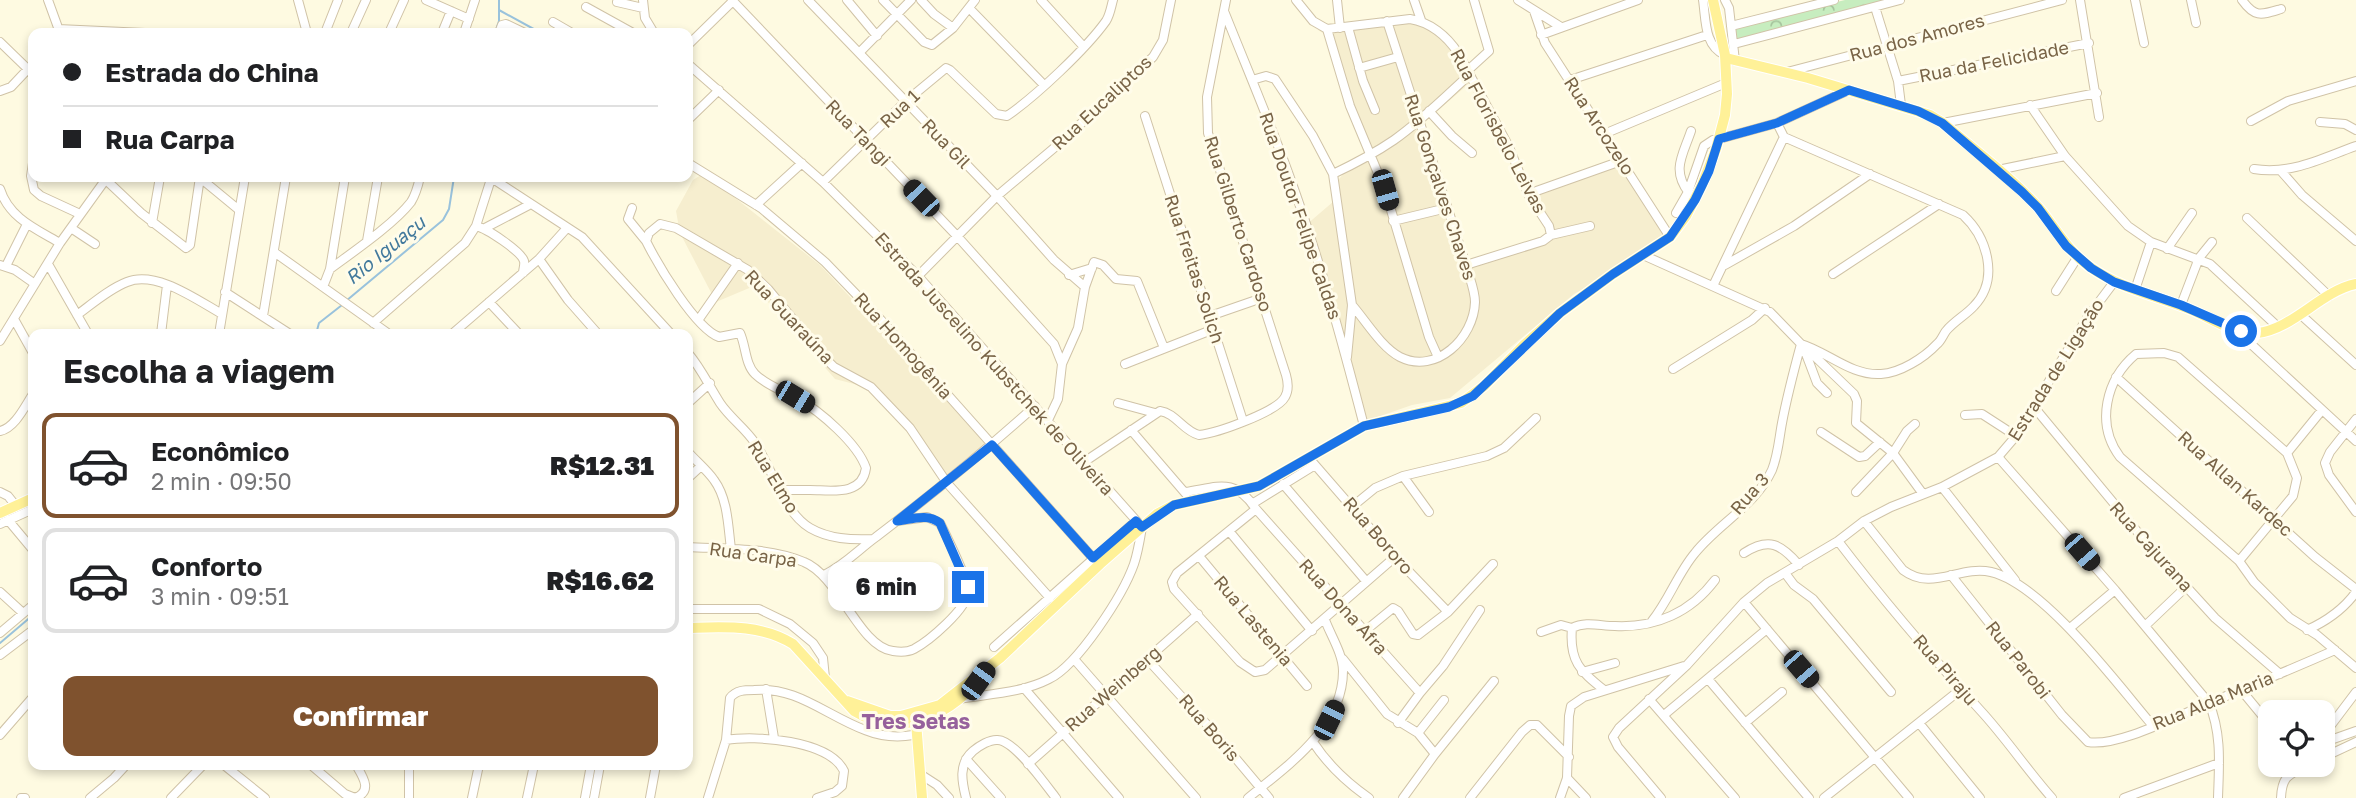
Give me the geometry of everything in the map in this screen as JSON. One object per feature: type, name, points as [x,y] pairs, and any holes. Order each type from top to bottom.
[{"type":"main road","points":[[898,720],[916,722],[959,699],[1028,624],[1139,524],[1188,496],[1243,491],[1259,486],[1312,462],[1364,426],[1449,407],[1473,396],[1560,313],[1670,237],[1691,196],[1709,171],[1727,105],[1729,58],[1713,0]]},
{"type":"main road","points":[[1729,58],[1808,78],[1930,115],[1998,170],[2038,208],[2077,258],[2114,282],[2181,305],[2236,330],[2258,333],[2277,326],[2344,287],[2356,284]]},
{"type":"main road","points":[[3,519],[16,506],[28,500]]},
{"type":"main road","points":[[693,628],[719,627],[768,632],[793,644],[847,701],[898,720],[915,738]]},
{"type":"main road","points":[[915,738],[931,713],[987,668]]},
{"type":"main road","points":[[898,720],[931,713]]},
{"type":"main road","points":[[916,722],[915,738],[922,798]]},
{"type":"street","points":[[48,0],[58,28]]},
{"type":"street","points":[[298,0],[306,28]]},
{"type":"street","points":[[327,28],[338,0]]},
{"type":"street","points":[[353,28],[366,0]]},
{"type":"street","points":[[391,28],[404,0]]},
{"type":"street","points":[[427,0],[469,19]]},
{"type":"street","points":[[466,28],[475,0]]},
{"type":"street","name":"Rua Gil","points":[[808,0],[997,196],[1031,236],[1069,275],[1085,287]]},
{"type":"street","points":[[847,0],[877,36]]},
{"type":"street","points":[[883,0],[930,45],[935,44],[953,28],[975,0]]},
{"type":"street","points":[[859,53],[911,0]]},
{"type":"street","points":[[921,0],[953,28]]},
{"type":"street","points":[[1041,0],[1083,46]]},
{"type":"street","points":[[969,8],[1044,85],[1107,20],[1113,0]]},
{"type":"street","name":"Rua Eucaliptos","points":[[918,276],[997,196],[1153,57],[1163,40],[1171,0]]},
{"type":"street","name":"Rua Gilberto Cardoso","points":[[1226,0],[1207,97],[1208,133],[1288,387],[1284,399],[1272,409],[1242,421]]},
{"type":"street","points":[[1296,0],[1313,21],[1327,29],[1387,21],[1421,20],[1414,0]]},
{"type":"street","points":[[1337,0],[1344,27],[1375,110]]},
{"type":"street","points":[[1333,174],[1372,155],[1418,122],[1488,55],[1474,0]]},
{"type":"street","points":[[1518,0],[1561,27]]},
{"type":"street","points":[[1541,35],[1626,2],[1639,0]]},
{"type":"street","points":[[1703,0],[1707,35],[1716,50],[1729,58],[1734,44],[1729,8],[1725,0]]},
{"type":"street","points":[[1731,26],[1834,0]]},
{"type":"street","points":[[1734,44],[1900,0]]},
{"type":"street","name":"Rua dos Amores","points":[[1784,73],[2062,0]]},
{"type":"street","points":[[2080,0],[2099,117]]},
{"type":"street","points":[[2135,0],[2144,43]]},
{"type":"street","points":[[2191,0],[2196,23]]},
{"type":"street","points":[[2242,0],[2258,15],[2281,9]]},
{"type":"street","points":[[693,40],[732,1]]},
{"type":"street","name":"Rua Tangi","points":[[732,1],[957,236],[1054,344],[1062,364]]},
{"type":"street","points":[[617,2],[643,4],[649,28]]},
{"type":"street","points":[[586,7],[624,28]]},
{"type":"street","points":[[1875,7],[1898,81],[1901,105]]},
{"type":"street","points":[[444,28],[452,11]]},
{"type":"street","name":"Rua Doutor Felipe Caldas","points":[[1224,11],[1301,209],[1364,426]]},
{"type":"street","name":"Rua Arcozelo","points":[[1534,11],[1541,35],[1670,237]]},
{"type":"street","name":"Rua Florisbelo Leivas","points":[[1421,20],[1448,40],[1458,54],[1509,147],[1528,194],[1549,226],[1551,235]]},
{"type":"street","name":"Rua Gonçalves Chaves","points":[[1387,21],[1474,296],[1474,314],[1463,338],[1438,357]]},
{"type":"street","points":[[553,22],[563,28]]},
{"type":"street","points":[[1327,29],[1350,106],[1372,155],[1429,337],[1438,357],[1423,362],[1396,355],[1352,305]]},
{"type":"street","points":[[1570,80],[1707,35]]},
{"type":"street","points":[[0,42],[28,68]]},
{"type":"street","name":"Rua da Felicidade","points":[[1898,81],[2089,43]]},
{"type":"street","points":[[1359,68],[1398,57]]},
{"type":"street","points":[[1808,78],[1814,66]]},
{"type":"street","name":"Estrada Juscelino Kubstchek de Oliveira","points":[[693,68],[823,182],[918,276],[1139,524]]},
{"type":"street","name":"Rua 1","points":[[823,182],[943,69],[948,69],[996,114],[1004,116],[1044,85]]},
{"type":"street","points":[[0,91],[11,87],[28,73]]},
{"type":"street","points":[[1252,80],[1266,76],[1275,79],[1313,136],[1333,174],[1352,305],[1347,360]]},
{"type":"street","points":[[2251,121],[2288,101],[2356,81]]},
{"type":"street","points":[[1604,134],[1726,83]]},
{"type":"street","points":[[693,115],[719,90]]},
{"type":"street","points":[[1716,140],[1777,123],[1849,90]]},
{"type":"street","points":[[1942,123],[2097,93]]},
{"type":"street","points":[[2030,105],[2065,156],[2114,212],[2151,243],[2199,258],[2221,272],[2277,326]]},
{"type":"street","points":[[1429,111],[1472,153]]},
{"type":"street","name":"Rua Freitas Solich","points":[[1145,116],[1242,421]]},
{"type":"street","points":[[2320,122],[2346,124],[2356,130]]},
{"type":"street","points":[[1777,123],[1784,137],[1963,215],[1973,226],[1987,253],[1985,286],[1974,307],[1952,325],[1937,345],[1901,368],[1881,374],[1859,371],[1812,347],[1802,345]]},
{"type":"street","points":[[1676,213],[1691,196],[1681,182],[1679,172],[1691,131]]},
{"type":"street","points":[[1713,286],[1784,137]]},
{"type":"street","points":[[2253,169],[2281,170],[2306,165],[2356,146]]},
{"type":"street","points":[[1998,170],[2065,156]]},
{"type":"street","points":[[1528,194],[1621,161]]},
{"type":"street","points":[[756,205],[802,163]]},
{"type":"street","name":"Rua Homogênia","points":[[693,166],[756,205],[835,272],[1093,558]]},
{"type":"street","points":[[2281,170],[2302,195],[2356,241]]},
{"type":"street","points":[[1725,265],[1794,226],[1870,174]]},
{"type":"street","points":[[32,182],[34,190],[41,197],[80,214]]},
{"type":"street","points":[[0,341],[101,182]]},
{"type":"street","points":[[108,182],[152,223],[188,247],[191,245],[199,182]]},
{"type":"street","points":[[152,223],[159,182]]},
{"type":"street","points":[[206,182],[239,210]]},
{"type":"street","points":[[220,329],[244,182]]},
{"type":"street","points":[[263,316],[285,182]]},
{"type":"street","points":[[323,287],[330,269],[344,182]]},
{"type":"street","points":[[367,241],[377,182]]},
{"type":"street","points":[[330,269],[409,204],[420,182]]},
{"type":"street","points":[[481,227],[489,182]]},
{"type":"street","points":[[496,182],[588,243],[665,329]]},
{"type":"street","points":[[0,189],[10,210],[27,224],[60,243]]},
{"type":"street","points":[[373,323],[457,252],[481,227],[531,204]]},
{"type":"street","points":[[1833,274],[1939,204]]},
{"type":"street","points":[[632,208],[628,219],[648,237],[669,281],[699,319],[717,336],[740,333],[752,371],[771,386],[811,407],[861,455],[866,468],[862,480],[848,489],[836,492],[781,491]]},
{"type":"street","points":[[1393,220],[1447,208]]},
{"type":"street","points":[[2166,248],[2192,213]]},
{"type":"street","points":[[2247,218],[2329,296]]},
{"type":"street","points":[[27,224],[3,265],[35,284]]},
{"type":"street","name":"Rua Guaraúna","points":[[648,237],[655,226],[666,224],[738,264],[768,289],[834,367],[872,387],[924,445],[947,483],[1050,598]]},
{"type":"street","points":[[1466,265],[1543,242],[1551,235],[1590,226]]},
{"type":"street","points":[[481,227],[520,256],[524,264],[523,273]]},
{"type":"street","points":[[71,228],[95,244]]},
{"type":"street","points":[[458,329],[539,260],[567,228]]},
{"type":"street","points":[[2181,305],[2199,258],[2212,242]]},
{"type":"street","points":[[2135,290],[2151,243]]},
{"type":"street","points":[[274,252],[381,329]]},
{"type":"street","points":[[1647,254],[1765,308],[1776,317],[1854,394],[1857,401],[1857,425],[1893,453],[1923,494]]},
{"type":"street","points":[[2056,291],[2077,258]]},
{"type":"street","points":[[539,260],[594,329]]},
{"type":"street","points":[[48,264],[85,329]]},
{"type":"street","points":[[699,319],[738,264]]},
{"type":"street","points":[[1069,275],[1093,265],[1103,265],[1116,279],[1137,281],[1164,348]]},
{"type":"street","points":[[1048,420],[1058,399],[1062,383],[1062,364],[1078,328],[1085,287],[1093,265]]},
{"type":"street","points":[[77,315],[125,283],[138,279],[152,279],[222,314]]},
{"type":"street","name":"Estrada de Ligação","points":[[1661,798],[1618,747],[1614,734],[1688,665],[1744,601],[1864,522],[1942,487],[1998,457],[2016,436],[2087,318],[2114,282]]},
{"type":"street","points":[[162,329],[166,285]]},
{"type":"street","points":[[225,292],[263,316],[277,329]]},
{"type":"street","points":[[1210,316],[1262,298]]},
{"type":"street","points":[[489,302],[514,329]]},
{"type":"street","points":[[1673,369],[1743,326],[1765,308]]},
{"type":"street","points":[[2300,314],[2356,365]]},
{"type":"street","points":[[14,319],[28,344]]},
{"type":"street","points":[[1125,364],[1214,329]]},
{"type":"street","points":[[2236,330],[2356,440]]},
{"type":"street","points":[[2252,345],[2258,333]]},
{"type":"street","points":[[1802,345],[1815,378],[1827,393]]},
{"type":"street","name":"Rua 3","points":[[1652,621],[1663,608],[1695,553],[1720,526],[1748,503],[1770,474],[1776,461],[1785,407],[1802,345]]},
{"type":"street","points":[[2239,561],[2293,495],[2297,478],[2287,453],[2178,357],[2154,352],[2136,354],[2116,377],[2108,400],[2106,423],[2112,447],[2239,561],[2254,582],[2290,618],[2356,668]]},
{"type":"street","name":"Rua Elmo","points":[[693,360],[720,402],[755,443],[787,505],[808,527],[823,535],[853,540],[873,539]]},
{"type":"street","name":"Rua Allan Kardec","points":[[2116,377],[2356,591]]},
{"type":"street","points":[[693,398],[710,383]]},
{"type":"street","points":[[0,431],[8,429],[28,401]]},
{"type":"street","points":[[1118,403],[1155,412],[1167,412],[1184,428],[1199,435],[1231,427],[1242,421]]},
{"type":"street","points":[[824,575],[857,553],[947,483],[1035,406]]},
{"type":"street","name":"Rua Cajurana","points":[[2034,407],[2106,496],[2186,587],[2226,628],[2280,674]]},
{"type":"street","points":[[2287,453],[2322,410]]},
{"type":"street","points":[[1084,462],[1155,412]]},
{"type":"street","points":[[1965,415],[1982,414],[2016,436]]},
{"type":"street","points":[[1353,506],[1375,488],[1403,476],[1487,456],[1504,447],[1536,418]]},
{"type":"street","points":[[2356,419],[2330,452],[2325,468],[2356,512]]},
{"type":"street","points":[[1856,492],[1893,453],[1915,424]]},
{"type":"street","points":[[1132,430],[1188,496]]},
{"type":"street","points":[[1821,432],[1859,457],[1865,456],[1880,442]]},
{"type":"street","points":[[693,457],[714,480],[721,492],[731,549]]},
{"type":"street","points":[[1998,457],[2146,626],[2209,703],[2216,720],[2218,798]]},
{"type":"street","points":[[1312,462],[1177,573],[1172,582],[1174,589],[1248,669],[1261,672],[1325,620],[1395,557]]},
{"type":"street","name":"Rua Bororo","points":[[1312,462],[1395,557],[1448,612]]},
{"type":"street","points":[[693,473],[701,466]]},
{"type":"street","points":[[1403,476],[1429,512]]},
{"type":"street","points":[[1283,484],[1366,581]]},
{"type":"street","points":[[1942,487],[2001,564],[2019,584],[2070,628],[2153,726]]},
{"type":"street","name":"Rua Dona Afra","points":[[1243,491],[1254,507],[1420,693]]},
{"type":"street","points":[[0,492],[8,496],[16,506]]},
{"type":"street","points":[[28,511],[3,519],[28,545]]},
{"type":"street","name":"Rua Carpa","points":[[693,547],[731,549],[806,562],[824,575],[859,624],[884,649],[905,651],[929,639],[961,607],[968,594],[968,587],[940,523],[932,517],[897,521]]},
{"type":"street","points":[[1864,522],[1903,570],[1912,576],[1925,580],[1980,570],[2019,584]]},
{"type":"street","points":[[994,647],[1028,624],[1050,598],[1093,558],[1139,524]]},
{"type":"street","points":[[959,699],[1024,688],[1052,678],[1074,659],[1124,586],[1133,565],[1139,524]]},
{"type":"street","points":[[1229,531],[1312,631]]},
{"type":"street","points":[[853,540],[857,553]]},
{"type":"street","name":"Rua Piraju","points":[[1838,541],[1865,577],[2052,798]]},
{"type":"street","points":[[1744,553],[1758,545],[1776,544],[1799,565]]},
{"type":"street","name":"Rua Lastenia","points":[[1199,556],[1307,686]]},
{"type":"street","points":[[1365,631],[1390,608],[1396,608],[1416,635],[1448,612],[1493,564]]},
{"type":"street","points":[[1785,573],[1794,585],[1813,599],[1891,692]]},
{"type":"street","name":"Rua Parobi","points":[[1951,575],[2062,715],[2088,742]]},
{"type":"street","points":[[1572,631],[1588,624],[1634,626],[1665,619],[1680,613],[1704,594],[1715,580]]},
{"type":"street","points":[[2146,626],[2186,587]]},
{"type":"street","points":[[2070,628],[2115,590]]},
{"type":"street","points":[[2307,630],[2324,623],[2347,605],[2356,591]]},
{"type":"street","points":[[0,592],[23,613]]},
{"type":"street","points":[[1744,601],[1909,798]]},
{"type":"street","points":[[0,633],[28,608]]},
{"type":"street","points":[[693,609],[759,609],[790,624],[813,643],[823,658],[825,678]]},
{"type":"street","points":[[1398,723],[1443,666],[1480,610]]},
{"type":"street","name":"Rua Weinberg","points":[[1028,764],[1198,614]]},
{"type":"street","points":[[1248,798],[1313,742],[1329,720],[1339,694],[1343,669],[1325,620]]},
{"type":"street","points":[[1541,632],[1561,625],[1572,631]]},
{"type":"street","points":[[1664,715],[1766,629]]},
{"type":"street","points":[[1572,631],[1575,659],[1582,673],[1604,690]]},
{"type":"street","points":[[0,655],[28,634]]},
{"type":"street","name":"Rua Alda Maria","points":[[2088,742],[2107,743],[2153,726],[2335,650]]},
{"type":"street","points":[[1340,655],[1379,706],[1398,723],[1418,733],[1435,754]]},
{"type":"street","points":[[1074,659],[1196,798]]},
{"type":"street","name":"Rua Boris","points":[[1148,660],[1269,798]]},
{"type":"street","points":[[1582,673],[1615,663]]},
{"type":"street","points":[[1560,798],[1567,778],[1569,716],[1572,706],[1584,697],[1688,665]]},
{"type":"street","points":[[1708,679],[1809,798]]},
{"type":"street","points":[[1403,798],[1494,681]]},
{"type":"street","points":[[1024,688],[1119,798]]},
{"type":"street","points":[[766,689],[774,738]]},
{"type":"street","points":[[708,798],[726,740],[730,698],[741,691],[766,689],[796,695],[850,724],[875,733],[915,738]]},
{"type":"street","points":[[1824,798],[1960,690]]},
{"type":"street","points":[[2242,691],[2258,710]]},
{"type":"street","points":[[1745,723],[1782,692]]},
{"type":"street","points":[[2335,720],[2356,692]]},
{"type":"street","points":[[1649,699],[1735,798]]},
{"type":"street","points":[[1418,733],[1444,700]]},
{"type":"street","points":[[0,735],[28,703]]},
{"type":"street","points":[[1919,723],[1980,798]]},
{"type":"street","points":[[1470,798],[1530,725],[1537,725],[1569,757]]},
{"type":"street","points":[[2335,738],[2356,731]]},
{"type":"street","points":[[726,740],[774,738],[821,752],[841,765],[844,778],[842,786],[835,792],[817,798]]},
{"type":"street","points":[[966,798],[962,778],[966,759],[972,751],[989,741],[998,740],[1014,749],[1056,798]]},
{"type":"street","points":[[1313,742],[1324,759],[1345,780],[1369,798]]},
{"type":"street","points":[[2335,752],[2356,742]]},
{"type":"street","points":[[966,759],[1001,798]]},
{"type":"street","points":[[2124,798],[2219,763]]},
{"type":"street","points":[[93,797],[121,770]]},
{"type":"street","points":[[171,798],[198,770]]},
{"type":"street","points":[[230,770],[260,796]]},
{"type":"street","points":[[318,770],[345,794],[355,798],[364,793],[366,784],[359,770]]},
{"type":"street","points":[[409,770],[409,798]]},
{"type":"street","points":[[472,798],[478,770]]},
{"type":"street","points":[[527,798],[533,770]]},
{"type":"street","points":[[585,798],[593,770]]},
{"type":"street","points":[[594,798],[595,770]]},
{"type":"street","points":[[650,798],[655,770]]},
{"type":"street","points":[[920,774],[937,785],[949,798]]},
{"type":"street","points":[[2281,798],[2281,788],[2286,777]]},
{"type":"street","points":[[1567,778],[1586,798]]},
{"type":"shaded area","points":[[1420,21],[1455,52],[1472,81],[1420,126],[1468,268],[1552,241],[1530,194],[1619,160],[1670,241],[1574,294],[1450,398],[1412,405],[1363,422],[1306,225],[1334,201],[1336,183],[1343,174],[1374,158],[1326,35],[1318,30]]},
{"type":"shaded area","points":[[701,175],[710,178],[820,265],[993,449],[952,484],[873,389],[835,379],[754,286],[716,302],[680,233],[676,211],[693,180]]},
{"type":"green space","points":[[1845,0],[1892,0],[1734,41],[1733,27]]},
{"type":"waterway","name":"Rio Iguaçu","points":[[497,28],[499,0]]},
{"type":"waterway","points":[[499,10],[532,28]]},
{"type":"waterway","name":"Rio Iguaçu","points":[[346,301],[443,220],[449,209],[453,182]]},
{"type":"waterway","name":"Rio Iguaçu","points":[[317,329],[319,323],[342,305]]},
{"type":"waterway","name":"Rio Iguaçu","points":[[0,643],[28,619]]},
{"type":"district","name":"Tres Setas","points":[[916,722]]},
{"type":"route","points":[[968,587],[936,519],[927,517],[897,521],[992,445],[1093,558],[1136,521],[1142,527],[1157,514],[1174,505],[1225,496],[1259,486],[1364,426],[1449,407],[1473,396],[1524,345],[1576,300],[1670,237],[1695,200],[1709,171],[1719,139],[1777,123],[1849,90],[1930,115],[1942,123],[2022,192],[2038,208],[2066,246],[2091,268],[2114,282],[2181,305],[2241,331]]}]
